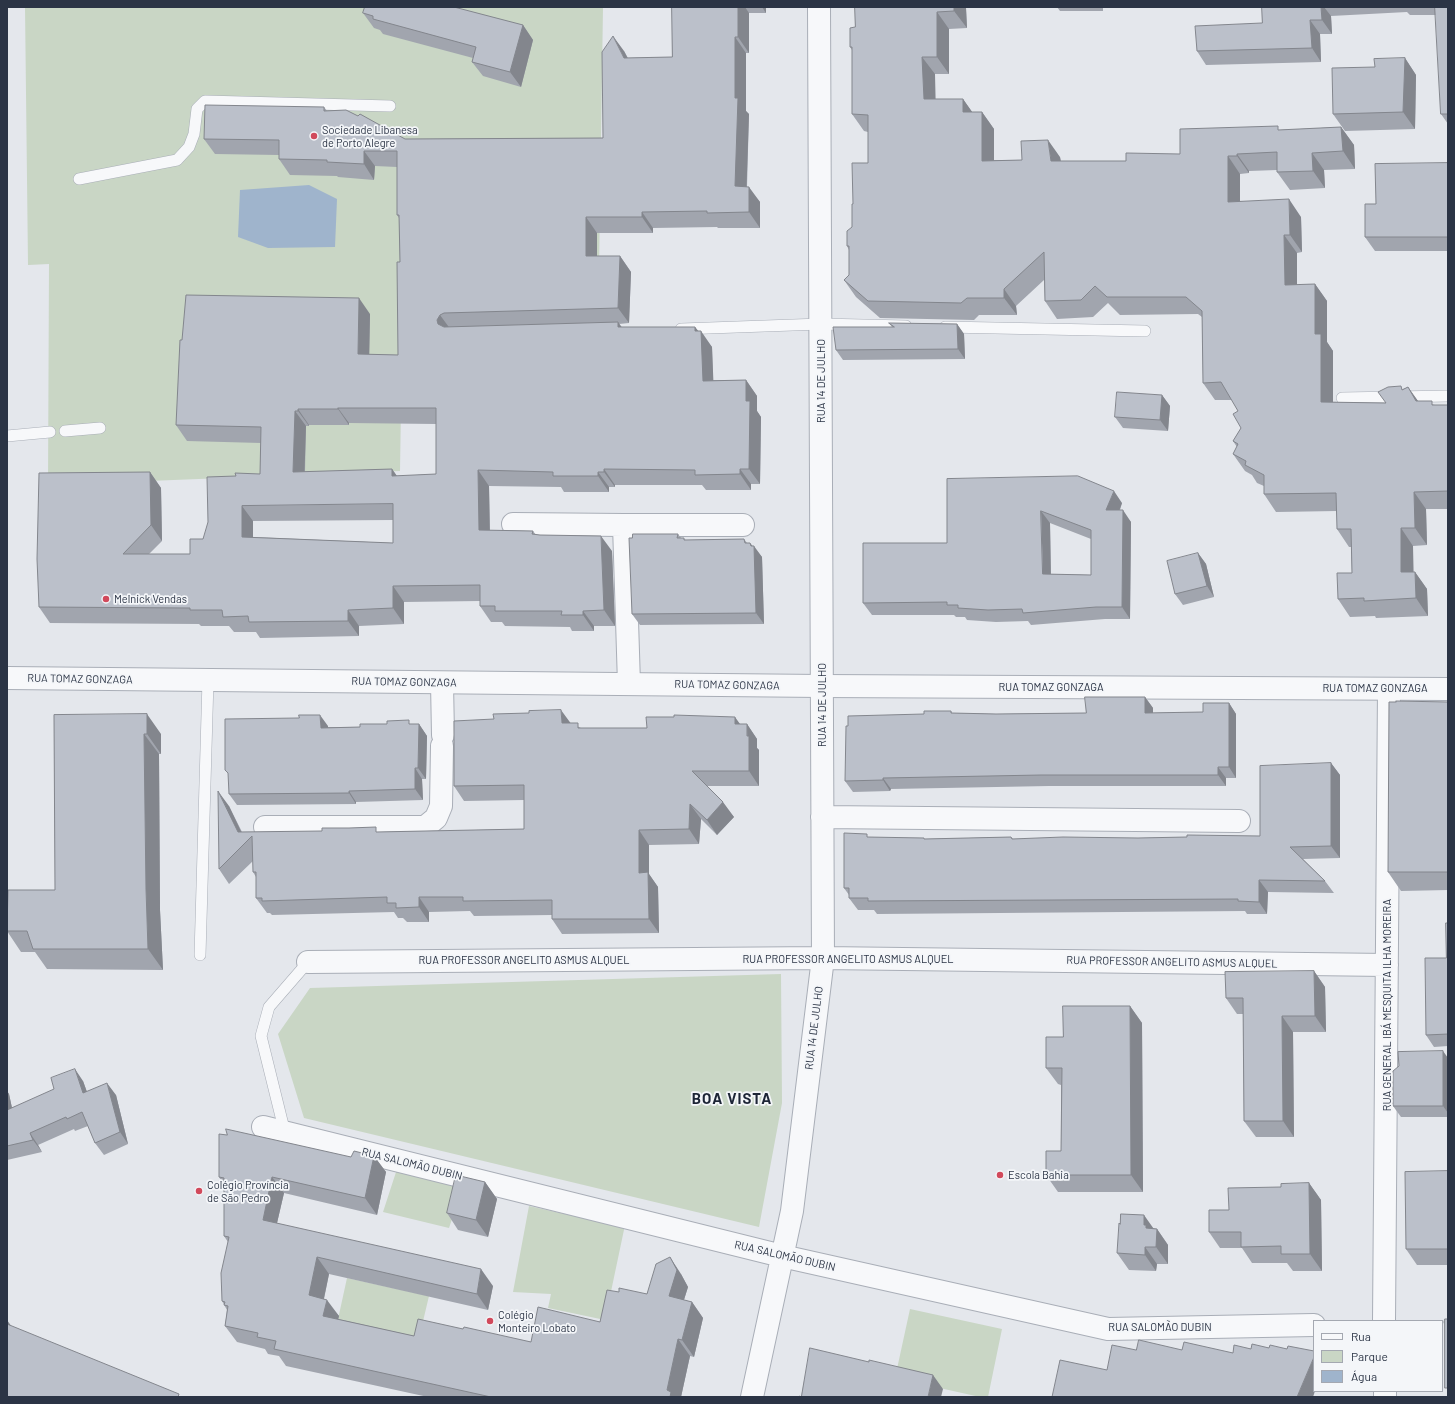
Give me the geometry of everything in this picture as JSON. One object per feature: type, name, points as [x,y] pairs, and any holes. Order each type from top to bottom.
[{"type":"street","name":"RUA 14 DE JULHO","points":[[752,1397],[792,1211],[822,958],[819,7]]},
{"type":"street","points":[[513,524],[743,525]]},
{"type":"street","points":[[624,525],[629,684]]},
{"type":"street","name":"RUA TOMAZ GONZAGA","points":[[7,678],[822,686],[1448,689]]},
{"type":"street","points":[[265,827],[426,827],[436,818],[441,806],[443,741],[442,682]]},
{"type":"street","name":"RUA GENERAL IBÁ MESQUITA ILHA MOREIRA","points":[[1384,1320],[1389,688]]},
{"type":"street","points":[[822,817],[1239,821]]},
{"type":"street","name":"RUA PROFESSOR ANGELITO ASMUS ALQUEL","points":[[308,962],[822,958],[1387,965]]},
{"type":"street","name":"RUA SALOMÃO DUBIN","points":[[263,1127],[782,1256],[1108,1329],[1313,1325]]},
{"type":"lane","points":[[79,179],[177,160],[189,147],[194,134],[197,109],[205,101],[390,106]]},
{"type":"lane","points":[[673,329],[821,324],[919,326]]},
{"type":"lane","points":[[934,326],[1145,331]]},
{"type":"lane","points":[[1342,398],[1448,396]]},
{"type":"lane","points":[[65,431],[100,428]]},
{"type":"lane","points":[[7,436],[50,432]]},
{"type":"lane","points":[[200,955],[208,680]]},
{"type":"lane","points":[[285,1133],[261,1036],[269,1007],[308,962]]},
{"type":"green space","name":"Sociedade Libanesa de Porto Alegre","points":[[25,7],[603,7],[599,271],[403,273],[400,471],[48,485],[49,264],[28,265]]},
{"type":"green space","points":[[781,974],[782,1103],[759,1227],[304,1118],[278,1034],[310,988]]},
{"type":"green space","points":[[397,1169],[462,1189],[449,1228],[383,1212]]},
{"type":"green space","points":[[529,1206],[569,1215],[570,1212],[625,1225],[605,1320],[548,1308],[551,1294],[513,1292]]},
{"type":"green space","points":[[347,1278],[429,1296],[419,1338],[335,1333]]},
{"type":"green space","points":[[910,1309],[1002,1329],[988,1397],[980,1397],[895,1378]]},
{"type":"water","points":[[309,185],[337,199],[335,247],[268,248],[238,237],[240,190]]},
{"type":"building","points":[[365,7],[454,7],[523,25],[510,72],[472,62],[476,47],[373,19],[373,16],[363,13]]},
{"type":"building","points":[[672,7],[738,7],[738,37],[735,37],[735,98],[738,98],[735,186],[749,187],[749,212],[642,212],[642,217],[586,217],[586,256],[620,256],[618,308],[444,313],[440,315],[437,320],[438,324],[444,327],[618,322],[618,327],[695,327],[695,331],[701,331],[703,381],[746,380],[746,401],[750,401],[749,469],[740,469],[740,474],[695,475],[695,470],[604,469],[604,472],[598,472],[598,476],[553,476],[553,472],[478,470],[479,530],[533,531],[532,534],[540,535],[601,536],[604,610],[583,611],[583,615],[561,615],[562,611],[495,611],[495,606],[480,606],[480,585],[393,586],[393,608],[348,610],[348,621],[249,622],[248,616],[223,617],[222,610],[190,610],[190,608],[39,607],[37,559],[39,473],[150,472],[151,525],[123,554],[190,554],[190,539],[203,539],[208,522],[207,477],[236,476],[235,473],[260,474],[261,427],[176,425],[180,340],[182,340],[186,295],[359,298],[358,354],[398,355],[397,262],[400,262],[399,215],[397,215],[397,151],[364,151],[364,164],[327,162],[327,160],[279,159],[279,140],[204,139],[205,105],[324,107],[324,111],[346,110],[358,116],[360,114],[405,139],[603,138],[602,52],[613,36],[624,58],[672,57]],"holes":[[[436,408],[436,474],[392,476],[392,469],[293,472],[295,411],[298,411],[298,409]],[[393,504],[393,543],[242,537],[242,506]]]},
{"type":"building","points":[[855,7],[954,7],[954,11],[937,12],[937,57],[922,57],[924,99],[963,99],[963,112],[982,112],[982,161],[1022,160],[1021,141],[1048,140],[1051,161],[1126,161],[1126,153],[1180,154],[1180,129],[1278,126],[1278,130],[1341,127],[1343,151],[1312,153],[1313,171],[1277,172],[1277,152],[1237,154],[1237,156],[1228,156],[1228,202],[1289,199],[1290,235],[1284,235],[1285,285],[1315,284],[1315,334],[1321,334],[1321,402],[1386,403],[1378,392],[1388,387],[1401,386],[1402,390],[1408,387],[1416,401],[1432,401],[1432,405],[1448,405],[1448,491],[1414,492],[1415,528],[1401,528],[1401,572],[1415,572],[1416,598],[1364,601],[1364,598],[1338,599],[1337,573],[1352,573],[1351,529],[1337,529],[1336,493],[1264,494],[1264,475],[1245,465],[1246,461],[1233,454],[1238,444],[1233,441],[1241,428],[1233,414],[1238,411],[1221,382],[1203,383],[1202,311],[1186,297],[1107,297],[1095,286],[1081,300],[1045,301],[1044,252],[1004,289],[1004,298],[967,298],[961,303],[868,301],[844,280],[849,275],[849,246],[847,246],[847,231],[852,227],[852,163],[868,163],[868,115],[852,114],[852,47],[850,47],[850,28],[855,27]]},
{"type":"building","points":[[1262,7],[1321,7],[1322,20],[1310,20],[1312,48],[1197,51],[1195,26],[1262,23]]},
{"type":"building","points":[[1435,7],[1448,7],[1448,114],[1441,114]]},
{"type":"building","points":[[1405,58],[1403,112],[1333,114],[1332,68],[1375,67],[1374,59]]},
{"type":"building","points":[[1448,163],[1448,237],[1365,237],[1365,204],[1376,204],[1375,164]]},
{"type":"building","points":[[889,323],[957,324],[958,349],[836,350],[833,327],[894,327]]},
{"type":"building","points":[[1117,392],[1162,395],[1160,420],[1115,417]]},
{"type":"building","points":[[1078,476],[1114,491],[1106,510],[1123,510],[1122,607],[1096,607],[1023,613],[1022,609],[988,610],[958,608],[958,605],[947,605],[947,602],[863,603],[863,543],[947,543],[947,479]],"holes":[[[1041,511],[1091,530],[1091,575],[1043,574]]]},
{"type":"building","points":[[633,534],[678,534],[677,538],[684,538],[684,540],[744,539],[745,543],[750,543],[751,546],[754,546],[756,613],[632,614],[629,538],[632,538]]},
{"type":"building","points":[[1198,553],[1207,586],[1175,594],[1167,561]]},
{"type":"building","points":[[1085,697],[1145,697],[1145,713],[1203,712],[1203,703],[1229,703],[1229,767],[1218,767],[1218,775],[1041,775],[883,778],[883,780],[845,781],[846,726],[848,726],[848,716],[924,714],[924,711],[996,714],[1086,713]]},
{"type":"building","points":[[1389,702],[1448,702],[1448,872],[1388,872]]},
{"type":"building","points":[[561,710],[562,723],[578,723],[578,728],[647,728],[646,717],[674,717],[674,715],[735,717],[735,724],[747,724],[747,736],[749,736],[749,771],[692,771],[723,802],[707,820],[690,804],[689,829],[639,830],[639,873],[648,872],[649,919],[552,919],[552,900],[463,901],[463,897],[419,897],[419,907],[396,908],[396,903],[387,903],[387,897],[262,901],[262,898],[256,898],[256,872],[253,872],[252,836],[219,869],[218,791],[238,832],[322,831],[322,828],[376,827],[376,832],[524,829],[524,785],[454,786],[454,721],[494,719],[493,714]]},
{"type":"building","points":[[147,714],[147,734],[144,734],[148,949],[33,949],[27,931],[7,931],[8,890],[55,890],[54,715]]},
{"type":"building","points":[[299,715],[320,715],[321,728],[360,727],[360,724],[387,724],[387,721],[409,720],[409,724],[419,724],[418,768],[415,768],[415,789],[349,791],[349,793],[229,794],[228,773],[225,770],[225,719],[299,718]]},
{"type":"building","points":[[1331,763],[1331,846],[1290,847],[1325,881],[1259,880],[1259,902],[1238,901],[1238,899],[868,901],[868,898],[849,898],[849,888],[844,888],[844,833],[867,834],[867,837],[924,839],[1011,837],[1012,839],[1063,837],[1138,838],[1187,837],[1187,835],[1260,836],[1260,766]]},
{"type":"building","points":[[1446,923],[1448,923],[1448,1034],[1426,1035],[1425,958],[1446,958]]},
{"type":"building","points":[[1314,971],[1315,1016],[1282,1016],[1283,1121],[1244,1121],[1243,998],[1226,998],[1225,972]]},
{"type":"building","points":[[1063,1006],[1130,1006],[1131,1175],[1046,1175],[1046,1151],[1061,1151],[1062,1068],[1046,1068],[1046,1037],[1063,1037]]},
{"type":"building","points":[[1443,1051],[1443,1106],[1393,1106],[1393,1071],[1399,1066],[1398,1052]]},
{"type":"building","points":[[75,1069],[83,1093],[107,1083],[120,1132],[95,1143],[82,1112],[67,1119],[66,1117],[30,1133],[33,1140],[7,1146],[7,1110],[54,1089],[51,1078]]},
{"type":"building","points":[[226,1129],[351,1157],[354,1151],[374,1156],[365,1198],[272,1177],[263,1220],[481,1269],[477,1294],[317,1257],[309,1295],[327,1300],[323,1316],[414,1336],[418,1319],[463,1329],[464,1327],[531,1342],[538,1307],[600,1322],[607,1290],[619,1292],[619,1288],[647,1294],[656,1264],[670,1257],[677,1270],[669,1296],[692,1302],[682,1340],[678,1339],[667,1390],[671,1392],[670,1397],[491,1397],[274,1349],[276,1341],[257,1337],[258,1333],[225,1326],[228,1306],[224,1305],[225,1302],[222,1301],[221,1273],[229,1237],[224,1236],[224,1178],[219,1177],[219,1134],[227,1135]]},
{"type":"building","points":[[1448,1171],[1448,1249],[1406,1249],[1405,1172]]},
{"type":"building","points":[[456,1175],[485,1182],[476,1220],[447,1213]]},
{"type":"building","points":[[1309,1183],[1310,1254],[1281,1254],[1281,1246],[1241,1247],[1241,1232],[1209,1232],[1209,1210],[1229,1210],[1228,1188],[1281,1187],[1281,1184]]},
{"type":"building","points":[[1121,1214],[1144,1215],[1144,1225],[1146,1225],[1146,1228],[1157,1229],[1156,1247],[1145,1247],[1145,1255],[1117,1253]]},
{"type":"building","points":[[1445,1319],[1448,1319],[1448,1388],[1445,1388]]},
{"type":"building","points":[[7,1324],[179,1394],[178,1397],[7,1397]]},
{"type":"building","points":[[1139,1340],[1182,1350],[1184,1342],[1233,1353],[1234,1345],[1251,1349],[1252,1344],[1269,1348],[1270,1345],[1287,1349],[1288,1346],[1313,1351],[1313,1359],[1297,1397],[1052,1397],[1060,1360],[1107,1370],[1112,1345],[1136,1350]]},
{"type":"building","points":[[810,1348],[933,1375],[928,1397],[801,1397]]},
{"type":"place","name":"Sociedade Libanesa de Porto Alegre","points":[[314,136]]},
{"type":"place","name":"Melnick Vendas","points":[[106,599]]},
{"type":"place","name":"Escola Bahia","points":[[1000,1175]]},
{"type":"place","name":"Colégio Província de São Pedro","points":[[199,1191]]},
{"type":"place","name":"Colégio Monteiro Lobato","points":[[490,1321]]},
{"type":"district","name":"BOA VISTA","points":[[732,1099]]}]
